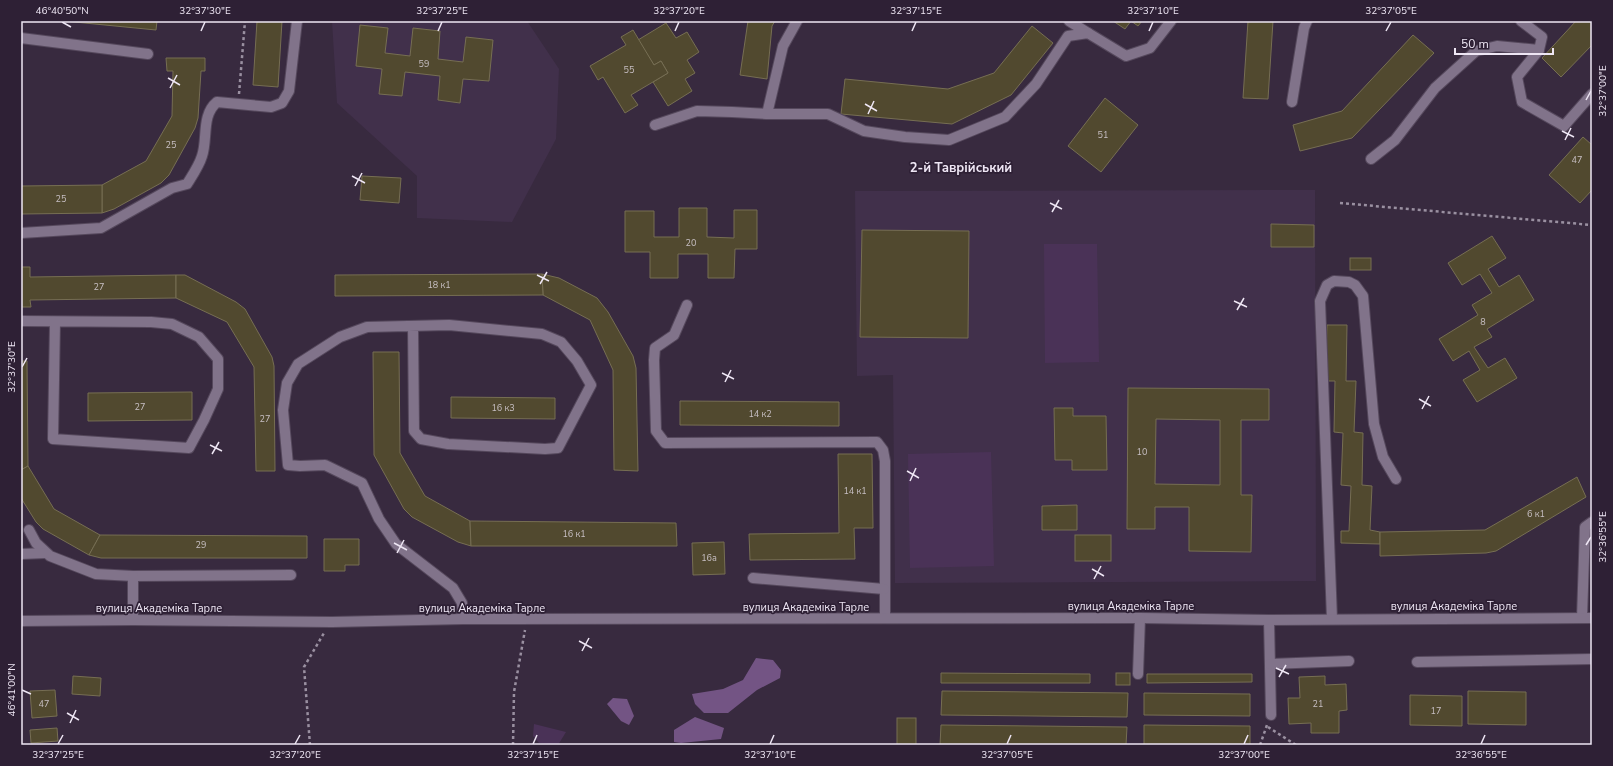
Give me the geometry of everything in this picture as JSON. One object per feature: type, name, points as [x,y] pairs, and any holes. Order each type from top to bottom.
[{"type":"street","points":[[21,233],[101,228],[172,188],[187,184],[202,156],[207,118],[211,107],[217,102],[271,107],[282,103],[289,91],[297,21]]},
{"type":"street","points":[[767,114],[783,46],[797,21]]},
{"type":"street","points":[[1069,21],[1126,56],[1150,48],[1170,21]]},
{"type":"street","points":[[1292,102],[1304,28],[1307,21]]},
{"type":"street","points":[[1521,21],[1542,37],[1539,50],[1517,77],[1522,102],[1564,126],[1592,94]]},
{"type":"street","points":[[655,125],[697,111],[767,114],[828,114],[864,131],[905,137],[949,140],[1005,117],[1036,84],[1068,36],[1088,34]]},
{"type":"street","points":[[21,38],[148,54]]},
{"type":"street","points":[[1371,158],[1395,140],[1435,88],[1476,51],[1497,46],[1539,50]]},
{"type":"street","points":[[1332,619],[1320,301],[1327,285],[1334,281],[1349,282],[1355,285],[1363,296],[1374,424],[1383,457],[1396,479]]},
{"type":"street","points":[[687,305],[674,335],[656,348],[654,360],[656,431],[665,443],[877,442],[883,450],[884,461],[885,618]]},
{"type":"street","points":[[21,321],[152,322],[172,324],[199,337],[218,359],[218,389],[189,448],[53,439],[55,322]]},
{"type":"street","points":[[413,326],[414,431],[421,439],[448,444],[545,449],[558,448],[592,385],[577,360],[561,342],[542,334],[449,325],[367,327],[340,337],[298,364],[287,383],[283,410],[288,465],[325,465],[362,483],[379,519],[396,544],[454,588],[462,604],[463,619]]},
{"type":"street","points":[[1587,618],[1585,527],[1592,522]]},
{"type":"street","points":[[29,530],[36,543],[50,556],[96,574],[133,576],[291,575]]},
{"type":"street","points":[[21,554],[46,553]]},
{"type":"street","points":[[133,576],[133,620]]},
{"type":"street","points":[[753,578],[884,589]]},
{"type":"street","points":[[1138,674],[1140,618]]},
{"type":"street","name":"вулиця Академіка Тарле","points":[[21,621],[133,620],[332,622],[463,619],[1140,618],[1269,620],[1587,618]]},
{"type":"street","points":[[1269,620],[1271,715]]},
{"type":"street","points":[[1417,662],[1592,659]]},
{"type":"street","points":[[1270,664],[1349,661]]},
{"type":"path","points":[[238,104],[245,21]]},
{"type":"path","points":[[1340,204],[1592,225]]},
{"type":"path","points":[[513,745],[514,692],[522,653],[526,619]]},
{"type":"path","points":[[310,745],[304,667],[332,622]]},
{"type":"path","points":[[1260,745],[1271,715]]},
{"type":"path","points":[[1267,726],[1296,745]]},
{"type":"shaded area","points":[[332,21],[527,21],[559,69],[556,139],[512,222],[417,218],[417,176],[337,103]]},
{"type":"shaded area","points":[[1315,190],[1316,581],[895,583],[893,375],[857,376],[855,191]]},
{"type":"shaded area","points":[[1044,244],[1097,244],[1099,362],[1045,363]]},
{"type":"shaded area","points":[[991,452],[994,566],[910,568],[908,454]]},
{"type":"shaded area","points":[[756,658],[773,660],[781,670],[780,678],[757,690],[728,713],[704,713],[695,704],[692,694],[723,689],[743,680]]},
{"type":"shaded area","points":[[613,698],[627,699],[634,716],[629,725],[621,721],[607,704]]},
{"type":"shaded area","points":[[695,717],[724,728],[721,739],[681,743],[674,742],[674,730]]},
{"type":"shaded area","points":[[534,724],[566,732],[558,745],[539,743],[533,736]]},
{"type":"building","points":[[64,21],[157,21],[156,30]]},
{"type":"building","points":[[257,21],[282,21],[278,87],[253,85]]},
{"type":"building","points":[[748,21],[775,21],[772,26],[767,79],[740,75]]},
{"type":"building","points":[[1113,21],[1131,21],[1125,29]]},
{"type":"building","points":[[1131,21],[1142,21],[1138,26]]},
{"type":"building","points":[[1248,21],[1273,21],[1268,99],[1243,98]]},
{"type":"building","points":[[1576,21],[1592,21],[1592,45],[1561,77],[1542,58]]},
{"type":"building","points":[[666,23],[676,38],[687,32],[699,52],[687,60],[695,73],[685,79],[692,91],[668,106],[653,82],[668,73],[661,61],[654,65],[638,40]]},
{"type":"building","points":[[360,25],[388,28],[385,53],[410,56],[413,28],[440,31],[438,59],[463,62],[466,37],[493,40],[489,81],[463,79],[460,103],[438,100],[440,76],[405,72],[402,96],[379,94],[382,69],[356,66]]},
{"type":"building","points":[[1032,26],[1053,43],[1011,95],[952,124],[841,114],[845,79],[948,89],[994,73]]},
{"type":"building","points":[[633,30],[654,65],[661,61],[668,73],[631,95],[638,105],[625,113],[603,77],[598,80],[590,66],[626,45],[621,37]]},
{"type":"building","points":[[1413,35],[1434,53],[1352,138],[1300,151],[1293,125],[1342,111]]},
{"type":"building","points":[[166,58],[205,58],[205,71],[201,71],[198,118],[195,128],[169,175],[161,183],[114,209],[102,213],[102,185],[146,161],[172,116],[173,71],[167,71]]},
{"type":"building","points":[[1105,98],[1138,125],[1101,172],[1068,146]]},
{"type":"building","points":[[1583,137],[1592,145],[1592,190],[1580,203],[1549,175]]},
{"type":"building","points":[[362,176],[401,178],[399,203],[360,200]]},
{"type":"building","points":[[102,185],[102,213],[21,214],[21,186]]},
{"type":"building","points":[[679,208],[707,208],[707,237],[734,238],[734,210],[757,210],[757,249],[735,249],[734,278],[708,278],[708,254],[678,254],[678,278],[650,278],[650,252],[625,252],[625,211],[654,211],[654,237],[679,237]]},
{"type":"building","points":[[1271,224],[1314,225],[1314,247],[1271,247]]},
{"type":"building","points":[[862,230],[969,231],[968,338],[860,337]]},
{"type":"building","points":[[1492,236],[1506,258],[1488,269],[1499,287],[1519,275],[1534,300],[1487,329],[1492,337],[1474,347],[1488,368],[1505,358],[1517,378],[1477,402],[1463,380],[1480,370],[1469,351],[1453,361],[1439,339],[1478,315],[1472,305],[1492,293],[1480,274],[1462,285],[1448,263]]},
{"type":"building","points":[[1350,258],[1371,258],[1371,270],[1350,270]]},
{"type":"building","points":[[21,267],[30,267],[30,277],[176,275],[176,298],[30,300],[31,307],[21,307]]},
{"type":"building","points":[[542,274],[559,278],[597,298],[608,312],[633,356],[636,368],[638,471],[614,470],[613,370],[590,320],[543,295]]},
{"type":"building","points":[[542,274],[543,295],[335,296],[335,275]]},
{"type":"building","points":[[176,275],[185,275],[236,302],[245,309],[272,357],[274,366],[275,471],[256,471],[254,367],[227,322],[176,298]]},
{"type":"building","points":[[1327,325],[1347,325],[1346,381],[1356,381],[1354,432],[1363,433],[1362,485],[1372,486],[1370,530],[1380,532],[1380,544],[1341,543],[1341,531],[1349,531],[1351,486],[1341,485],[1343,433],[1334,432],[1335,381],[1325,381]]},
{"type":"building","points":[[373,352],[399,352],[400,453],[425,496],[470,521],[471,546],[458,542],[412,517],[404,509],[374,455]]},
{"type":"building","points":[[21,361],[27,361],[28,466],[21,470]]},
{"type":"building","points":[[1128,388],[1269,389],[1269,420],[1241,420],[1241,495],[1252,495],[1251,552],[1189,551],[1189,507],[1155,507],[1155,529],[1127,529]],"holes":[[[1156,419],[1220,420],[1220,485],[1155,484]]]},
{"type":"building","points":[[192,392],[192,420],[88,421],[88,393]]},
{"type":"building","points":[[451,397],[555,398],[555,419],[451,418]]},
{"type":"building","points":[[680,401],[839,402],[839,426],[680,425]]},
{"type":"building","points":[[1054,408],[1073,408],[1073,416],[1106,416],[1107,470],[1072,470],[1072,460],[1055,460]]},
{"type":"building","points":[[838,454],[872,454],[873,528],[854,528],[855,559],[750,560],[749,534],[839,533]]},
{"type":"building","points":[[28,466],[54,509],[100,535],[89,555],[43,529],[36,522],[21,498],[21,470]]},
{"type":"building","points":[[1577,477],[1586,497],[1496,551],[1486,553],[1380,556],[1380,532],[1485,530]]},
{"type":"building","points":[[1077,505],[1077,530],[1042,530],[1042,506]]},
{"type":"building","points":[[470,521],[676,523],[677,546],[471,546]]},
{"type":"building","points":[[100,535],[307,536],[307,558],[101,558],[89,555]]},
{"type":"building","points":[[1075,535],[1111,535],[1111,561],[1075,561]]},
{"type":"building","points":[[324,539],[359,539],[359,565],[345,565],[345,571],[324,571]]},
{"type":"building","points":[[724,542],[725,574],[693,575],[692,543]]},
{"type":"building","points":[[941,673],[1090,674],[1090,683],[941,683]]},
{"type":"building","points":[[1116,673],[1130,673],[1130,685],[1116,685]]},
{"type":"building","points":[[1147,674],[1252,674],[1252,682],[1147,683]]},
{"type":"building","points":[[73,676],[101,678],[100,696],[72,694]]},
{"type":"building","points":[[1325,676],[1325,685],[1346,684],[1347,710],[1339,711],[1339,733],[1311,733],[1311,723],[1289,724],[1288,698],[1300,698],[1299,677]]},
{"type":"building","points":[[55,690],[57,716],[32,718],[30,691]]},
{"type":"building","points":[[942,691],[1128,693],[1127,717],[941,715]]},
{"type":"building","points":[[1468,691],[1526,692],[1526,725],[1468,724]]},
{"type":"building","points":[[1144,693],[1250,694],[1250,716],[1144,715]]},
{"type":"building","points":[[1410,695],[1462,696],[1462,726],[1410,725]]},
{"type":"building","points":[[897,718],[916,718],[916,745],[897,745]]},
{"type":"building","points":[[941,725],[1127,727],[1126,745],[940,745]]},
{"type":"building","points":[[1144,725],[1250,726],[1250,745],[1144,745]]},
{"type":"building","points":[[57,728],[58,741],[31,743],[30,730]]},
{"type":"district","name":"2-й Таврійський","points":[[961,168]]}]
